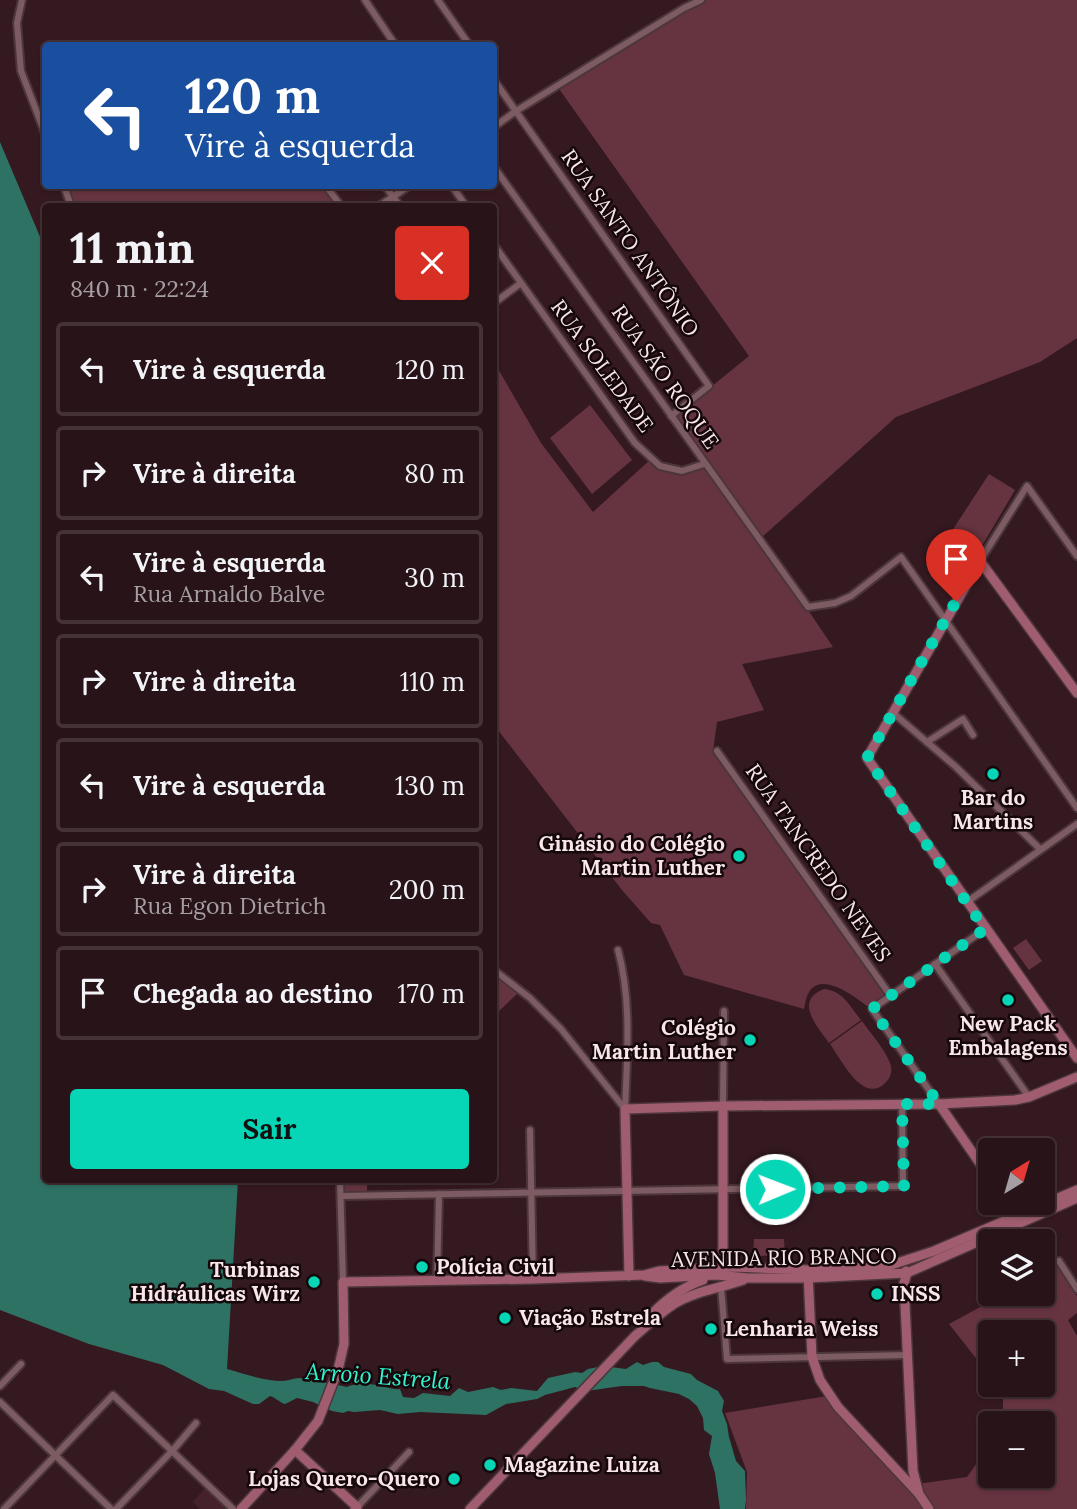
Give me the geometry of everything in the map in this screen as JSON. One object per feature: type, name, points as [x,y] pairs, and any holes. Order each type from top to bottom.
[{"type":"street","points":[[22,0],[17,23],[22,71],[42,125]]},
{"type":"street","points":[[365,0],[393,42]]},
{"type":"street","points":[[438,0],[467,42]]},
{"type":"street","points":[[497,125],[701,0]]},
{"type":"street","name":"RUA SANTO ANTÔNIO","points":[[497,84],[709,386],[671,416]]},
{"type":"street","name":"RUA SÃO ROQUE","points":[[497,171],[808,607],[835,603],[851,596],[901,557],[944,621]]},
{"type":"street","points":[[387,189],[398,203]]},
{"type":"street","points":[[384,203],[405,189]]},
{"type":"street","name":"RUA SOLEDADE","points":[[497,249],[635,443],[660,466],[682,471],[704,464]]},
{"type":"street","points":[[497,301],[521,283]]},
{"type":"street","points":[[1077,556],[1027,486],[944,621],[867,758],[1077,1058]]},
{"type":"street","points":[[980,561],[1077,693]]},
{"type":"street","points":[[944,621],[1077,808]]},
{"type":"street","points":[[892,712],[956,767],[1040,849]]},
{"type":"street","points":[[927,742],[963,719],[973,735]]},
{"type":"street","name":"RUA TANCREDO NEVES","points":[[717,751],[890,995]]},
{"type":"street","points":[[967,902],[1077,824]]},
{"type":"street","points":[[978,1161],[872,1009],[985,929]]},
{"type":"street","points":[[618,950],[628,1026],[625,1109],[629,1276]]},
{"type":"street","points":[[935,964],[1029,1097]]},
{"type":"street","points":[[497,972],[530,998],[561,1028],[625,1109]]},
{"type":"street","points":[[720,1272],[724,1011]]},
{"type":"street","points":[[625,1109],[939,1104],[1015,1100],[1077,1077]]},
{"type":"street","points":[[341,1196],[904,1186],[902,1104]]},
{"type":"street","points":[[530,1130],[533,1279]]},
{"type":"street","points":[[241,1509],[318,1421],[338,1370],[344,1344],[340,1183]]},
{"type":"street","name":"AVENIDA RIO BRANCO","points":[[748,1273],[907,1273],[1077,1190]]},
{"type":"street","points":[[438,1281],[439,1194]]},
{"type":"street","name":"AVENIDA RIO BRANCO","points":[[808,1274],[901,1263],[1077,1198]]},
{"type":"street","points":[[1016,1215],[1019,1219]]},
{"type":"street","points":[[1059,1261],[1077,1289]]},
{"type":"street","points":[[901,1263],[907,1273],[904,1283],[912,1471],[919,1494]]},
{"type":"street","points":[[635,1337],[653,1312],[672,1295],[691,1284],[720,1272],[734,1270],[748,1273]]},
{"type":"street","name":"AVENIDA RIO BRANCO","points":[[343,1282],[644,1275],[660,1278],[720,1272]]},
{"type":"street","points":[[470,1509],[656,1317],[675,1303],[721,1287],[748,1273]]},
{"type":"street","points":[[808,1274],[812,1357],[820,1380],[832,1400],[919,1494],[929,1509]]},
{"type":"street","points":[[721,1287],[727,1359],[908,1355]]},
{"type":"street","points":[[0,1386],[21,1364]]},
{"type":"street","points":[[4,1509],[113,1395],[233,1509]]},
{"type":"street","points":[[0,1402],[111,1509]]},
{"type":"street","points":[[116,1509],[196,1423]]},
{"type":"street","points":[[295,1450],[357,1508],[408,1452]]},
{"type":"street","points":[[896,1470],[903,1473],[912,1471]]},
{"type":"shaded area","points":[[701,0],[1077,0],[1077,338],[1040,362],[896,417],[761,538],[674,417],[749,356],[557,86]]},
{"type":"shaded area","points":[[0,142],[42,242],[42,1183],[238,1183],[227,1369],[275,1381],[299,1378],[347,1387],[360,1384],[378,1385],[400,1389],[403,1397],[414,1398],[423,1393],[450,1396],[459,1388],[468,1392],[493,1387],[501,1390],[511,1388],[537,1391],[548,1378],[582,1373],[603,1366],[626,1369],[637,1362],[643,1365],[658,1362],[664,1367],[691,1374],[718,1391],[724,1401],[722,1411],[736,1461],[745,1471],[745,1509],[720,1509],[715,1473],[709,1454],[712,1436],[704,1430],[703,1418],[697,1406],[679,1394],[644,1386],[586,1391],[575,1387],[537,1399],[506,1404],[486,1415],[420,1412],[398,1414],[380,1410],[343,1413],[297,1398],[285,1404],[270,1396],[259,1404],[253,1404],[224,1391],[209,1389],[163,1365],[89,1344],[0,1310]]},
{"type":"shaded area","points":[[62,189],[326,189],[337,203],[66,203]]},
{"type":"shaded area","points":[[497,367],[541,443],[593,512],[651,459],[680,471],[703,463],[833,647],[742,664],[764,710],[717,722],[713,751],[887,996],[870,1008],[840,988],[823,984],[815,986],[809,992],[804,1009],[684,975],[660,925],[651,923],[622,890],[497,729]]},
{"type":"shaded area","points":[[590,405],[632,460],[592,494],[550,438]]},
{"type":"shaded area","points":[[989,474],[1015,490],[976,556],[948,537]]},
{"type":"shaded area","points":[[1026,939],[1042,961],[1029,970],[1013,948]]},
{"type":"shaded area","points":[[497,972],[520,991],[497,1013]]},
{"type":"shaded area","points":[[824,989],[841,996],[861,1020],[829,1043],[814,1022],[809,1007],[815,994]]},
{"type":"shaded area","points":[[862,1021],[885,1052],[891,1066],[889,1079],[877,1088],[869,1088],[853,1077],[830,1044]]},
{"type":"shaded area","points":[[339,1183],[367,1183],[367,1195],[341,1196]]},
{"type":"shaded area","points":[[754,1239],[784,1239],[785,1255],[753,1256]]},
{"type":"shaded area","points":[[1055,1261],[1077,1296],[1077,1313],[1068,1320],[1077,1336],[1077,1509],[933,1509],[917,1484],[967,1477],[978,1462],[978,1488],[1055,1488],[1055,1411],[1003,1411],[1003,1397],[1055,1397],[1055,1320],[978,1320],[978,1361],[949,1324],[982,1306],[1055,1306]]},
{"type":"shaded area","points":[[827,1396],[926,1509],[746,1509],[747,1472],[725,1413]]},
{"type":"shaded area","points":[[206,1487],[230,1509],[200,1509],[193,1502]]},
{"type":"place","name":"Bar do Martins","points":[[993,774]]},
{"type":"place","name":"Ginásio do Colégio Martin Luther","points":[[739,856]]},
{"type":"place","name":"New Pack Embalagens","points":[[1008,1000]]},
{"type":"place","name":"Colégio Martin Luther","points":[[750,1040]]},
{"type":"place","name":"Polícia Civil","points":[[422,1267]]},
{"type":"place","name":"Turbinas Hidráulicas Wirz","points":[[314,1282]]},
{"type":"place","name":"INSS","points":[[877,1294]]},
{"type":"place","name":"Viação Estrela","points":[[505,1318]]},
{"type":"place","name":"Lenharia Weiss","points":[[711,1329]]},
{"type":"place","name":"Magazine Luiza","points":[[490,1465]]},
{"type":"place","name":"Lojas Quero-Quero","points":[[454,1479]]},
{"type":"route","points":[[775,1189],[904,1186],[902,1104],[939,1104],[872,1009],[985,929],[867,758],[956,601]]},
{"type":"water label","name":"Arroio Estrela","points":[[378,1376]]}]
